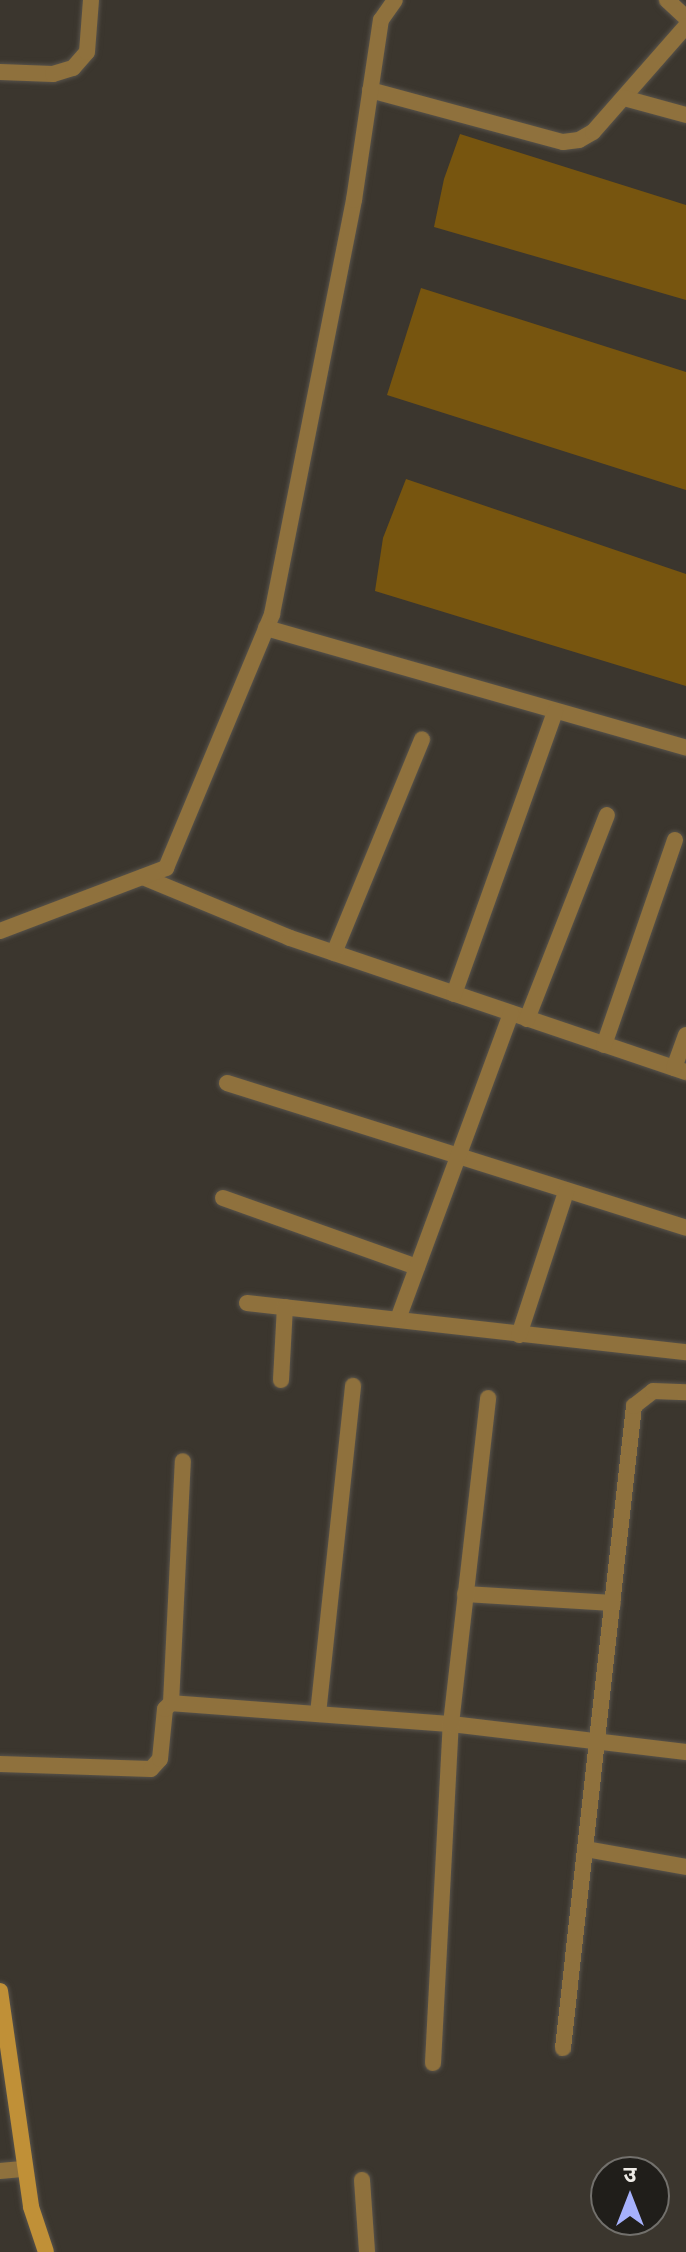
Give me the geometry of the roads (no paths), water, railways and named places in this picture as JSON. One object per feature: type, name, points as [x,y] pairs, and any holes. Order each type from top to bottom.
[{"type":"main road","points":[[0,1991],[31,2207],[46,2252]]},
{"type":"street","points":[[0,72],[53,74],[73,68],[87,52],[91,0]]},
{"type":"street","points":[[0,931],[166,868],[266,628],[354,200],[381,20],[395,0]]},
{"type":"street","points":[[667,0],[686,18]]},
{"type":"street","points":[[370,90],[563,142],[593,132],[686,26]]},
{"type":"street","points":[[624,98],[686,115]]},
{"type":"street","points":[[266,628],[686,748]]},
{"type":"street","points":[[454,994],[555,712]]},
{"type":"street","points":[[334,953],[422,739]]},
{"type":"street","points":[[398,1319],[457,1159],[607,815]]},
{"type":"street","points":[[604,1045],[675,840]]},
{"type":"street","points":[[143,877],[334,953],[680,1070],[686,1035]]},
{"type":"street","points":[[227,1083],[457,1159],[686,1228]]},
{"type":"street","points":[[519,1335],[566,1192]]},
{"type":"street","points":[[223,1198],[417,1267]]},
{"type":"street","points":[[247,1303],[686,1352]]},
{"type":"street","points":[[281,1380],[285,1307]]},
{"type":"street","points":[[318,1714],[353,1386]]},
{"type":"street","points":[[563,2048],[634,1406],[653,1391],[686,1392]]},
{"type":"street","points":[[433,2063],[451,1724],[488,1398]]},
{"type":"street","points":[[0,1764],[151,1769],[160,1759],[165,1709],[171,1703],[183,1461]]},
{"type":"street","points":[[465,1594],[613,1603]]},
{"type":"street","points":[[171,1703],[451,1724],[686,1752]]},
{"type":"street","points":[[586,1849],[686,1867]]},
{"type":"street","points":[[0,2171],[25,2169]]},
{"type":"street","points":[[362,2180],[367,2252]]}]
